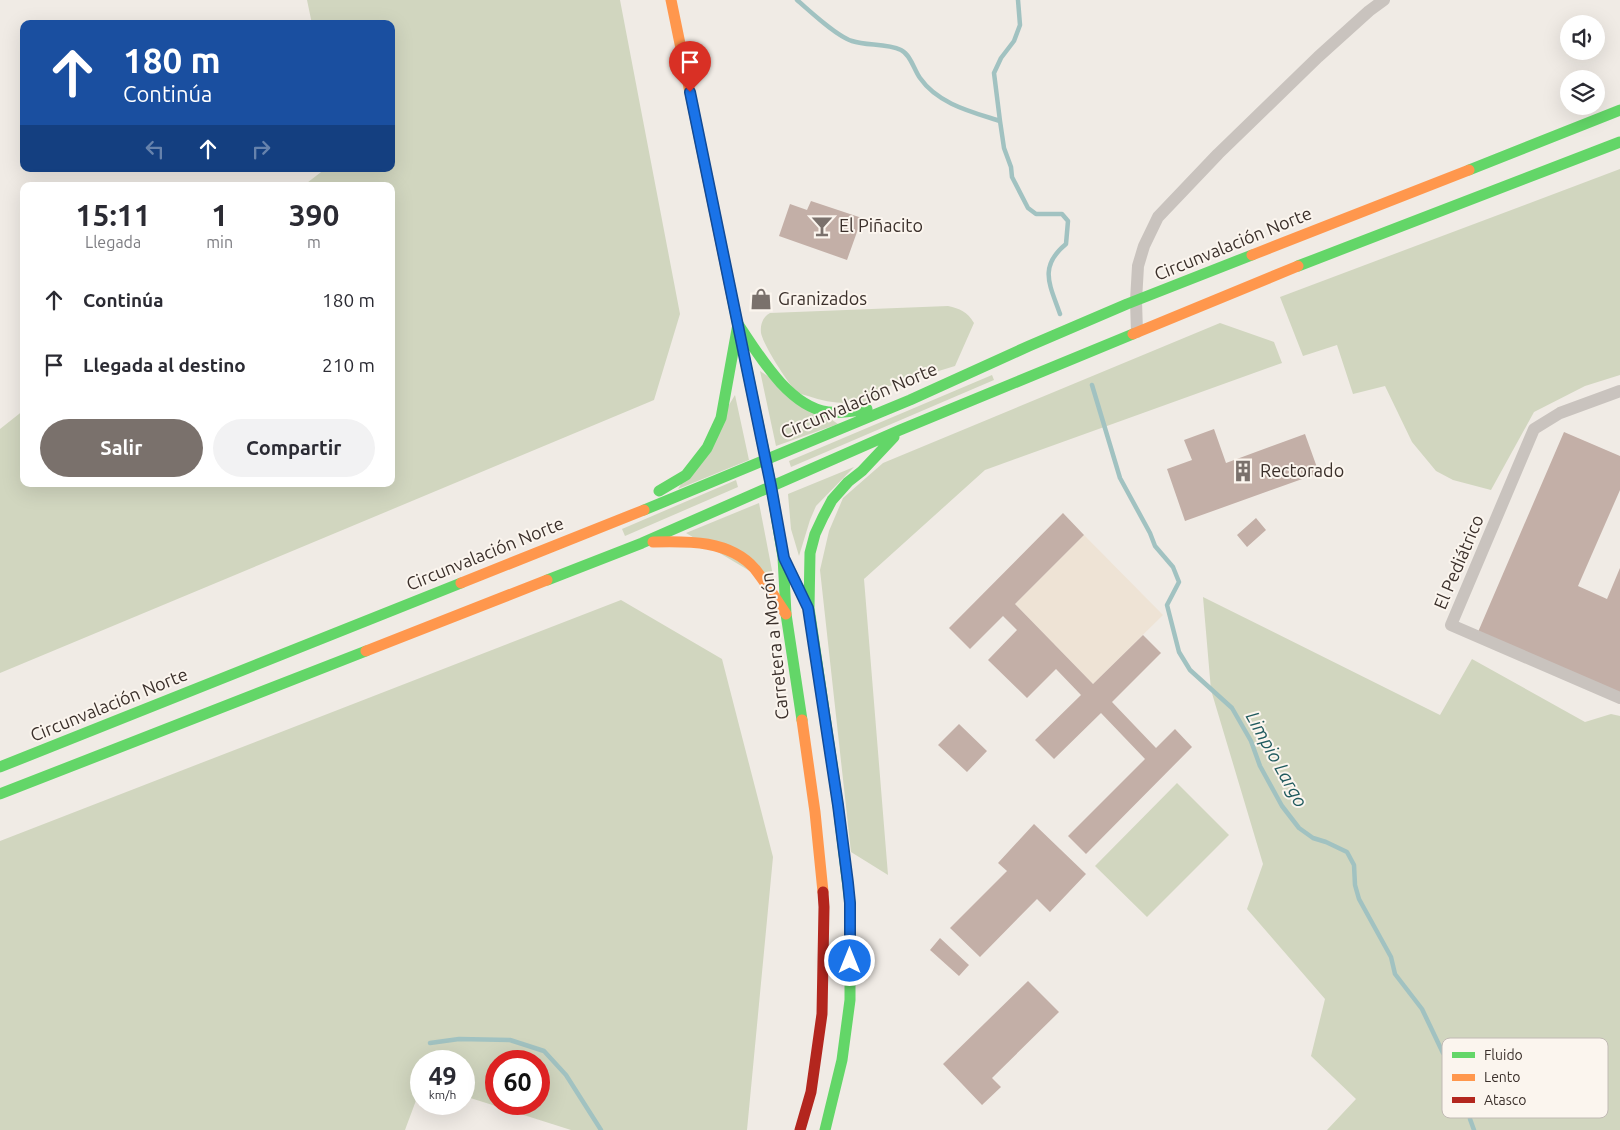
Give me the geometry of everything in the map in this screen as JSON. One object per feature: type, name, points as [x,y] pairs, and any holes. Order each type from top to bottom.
[{"type":"main road","points":[[672,0],[784,558]]},
{"type":"main road","name":"Circunvalación Norte","points":[[0,794],[642,542],[900,430],[1137,332],[1264,265],[1620,110]]},
{"type":"main road","name":"Circunvalación Norte","points":[[0,767],[765,460],[910,400],[1028,346],[1136,301],[1264,265],[1620,142]]},
{"type":"main road","points":[[738,324],[792,396],[815,408],[844,413],[910,400]]},
{"type":"main road","points":[[601,527],[686,475],[707,448],[721,418],[738,324]]},
{"type":"main road","points":[[808,608],[810,553],[815,534],[823,517],[832,500],[900,430]]},
{"type":"main road","points":[[642,542],[680,541],[711,544],[734,553],[754,568],[786,614]]},
{"type":"main road","name":"Carretera a Morón","points":[[784,558],[808,608],[838,805],[837,905],[811,1092],[800,1130]]},
{"type":"main road","name":"Carretera a Morón","points":[[784,558],[786,614],[815,812],[837,905],[850,1000],[842,1060],[825,1130]]},
{"type":"street","points":[[1137,332],[1137,275],[1140,256],[1158,217],[1218,154],[1318,57],[1384,0]]},
{"type":"street","name":"El Pediátrico","points":[[1620,391],[1560,413],[1534,429],[1451,625],[1620,698]]},
{"type":"green space","points":[[307,0],[620,0],[680,314],[654,400],[0,673],[0,429],[20,413],[20,487],[395,487],[395,182],[308,182],[321,172],[395,172],[395,20],[311,20]]},
{"type":"green space","points":[[1620,169],[1620,375],[1585,386],[1534,412],[1491,490],[1453,480],[1436,471],[1412,442],[1385,386],[1353,394],[1337,345],[1303,356],[1280,297]]},
{"type":"green space","points":[[948,306],[963,311],[974,323],[955,366],[883,388],[883,397],[854,403],[827,401],[797,392],[776,364],[761,333],[762,321],[770,313]]},
{"type":"green space","points":[[1220,323],[1274,342],[1282,363],[985,470],[864,579],[888,875],[851,852],[820,570],[829,531],[843,498],[883,463]]},
{"type":"green space","points":[[760,371],[838,424],[776,446]]},
{"type":"green space","points":[[992,375],[994,380],[791,467],[789,461]]},
{"type":"green space","points":[[735,395],[749,460],[678,489]]},
{"type":"green space","points":[[854,467],[816,506],[799,556],[791,529],[788,494]]},
{"type":"green space","points":[[736,480],[738,487],[625,536],[622,529]]},
{"type":"green space","points":[[759,503],[775,586],[686,533]]},
{"type":"green space","points":[[1203,597],[1440,715],[1472,659],[1585,722],[1611,714],[1620,716],[1620,1130],[1327,1130],[1356,1099],[1311,1056],[1325,999],[1247,909],[1263,864],[1211,690]]},
{"type":"green space","points":[[621,600],[722,659],[773,857],[747,1130],[571,1130],[524,1115],[550,1115],[550,1050],[485,1050],[485,1103],[475,1099],[475,1050],[410,1050],[411,1115],[405,1130],[0,1130],[0,841]]},
{"type":"green space","points":[[1177,783],[1229,835],[1147,917],[1095,866]]},
{"type":"shaded area","points":[[1084,535],[1163,615],[1093,684],[1015,604]]},
{"type":"building","points":[[811,201],[862,218],[847,260],[779,236],[790,204],[807,210]]},
{"type":"building","name":"Rectorado","points":[[1214,429],[1226,463],[1305,434],[1319,473],[1185,521],[1167,469],[1192,460],[1184,440]]},
{"type":"building","points":[[1564,432],[1620,456],[1620,490],[1578,586],[1607,599],[1620,568],[1620,693],[1478,632]]},
{"type":"building","points":[[1063,513],[1084,535],[1015,604],[1093,684],[1143,635],[1161,653],[1112,702],[1156,748],[1175,729],[1192,747],[1086,854],[1068,836],[1145,759],[1101,713],[1054,759],[1035,740],[1081,695],[1056,669],[1027,698],[988,660],[1017,630],[1003,616],[970,649],[949,628]]},
{"type":"building","points":[[1256,518],[1266,530],[1247,547],[1237,535]]},
{"type":"building","points":[[959,724],[987,751],[967,772],[938,745]]},
{"type":"building","points":[[1034,824],[1086,874],[1050,912],[1037,899],[980,957],[950,928],[1007,871],[998,863]]},
{"type":"building","points":[[940,938],[969,965],[959,976],[930,950]]},
{"type":"building","points":[[1028,981],[1059,1012],[992,1078],[1001,1087],[982,1105],[943,1064]]},
{"type":"waterway","name":"Limpio Largo","points":[[797,0],[823,23],[852,41],[889,46],[904,52],[927,87],[946,101],[1000,121],[1004,148],[1011,167],[1012,177],[1028,208],[1036,214],[1062,214],[1068,221],[1066,244],[1057,252],[1049,269],[1050,285],[1060,314]]},
{"type":"waterway","points":[[1000,121],[994,73],[1001,58],[1014,41],[1020,25],[1018,0]]},
{"type":"waterway","name":"Limpio Largo","points":[[1092,385],[1120,478],[1150,533],[1155,546],[1173,567],[1179,582],[1167,605],[1179,652],[1190,670],[1232,708],[1251,741],[1260,766],[1282,806],[1299,828],[1313,838],[1347,852],[1354,865],[1355,885],[1359,899],[1391,957],[1395,974],[1422,1009],[1442,1051]]},
{"type":"waterway","points":[[430,1043],[459,1039],[510,1040],[544,1051],[566,1075],[601,1130]]},
{"type":"waterway","name":"Limpio Largo","points":[[1470,1118],[1474,1130]]},
{"type":"traffic: fast","points":[[1469,170],[1620,110]]},
{"type":"traffic: fast","points":[[1298,266],[1620,142]]},
{"type":"traffic: fast","points":[[644,510],[910,400],[1127,304],[1252,255]]},
{"type":"traffic: fast","points":[[732,297],[771,485],[783,557],[786,614],[802,720]]},
{"type":"traffic: fast","points":[[738,324],[765,364],[787,390],[800,400],[814,408],[828,412],[867,409]]},
{"type":"traffic: fast","points":[[659,491],[686,475],[707,448],[721,418],[738,324]]},
{"type":"traffic: fast","points":[[547,580],[642,543],[900,430],[1133,334]]},
{"type":"traffic: fast","points":[[809,608],[810,553],[815,534],[823,517],[832,500],[894,437]]},
{"type":"traffic: fast","points":[[786,563],[809,608],[838,805],[850,903],[850,1000],[842,1060],[825,1130]]},
{"type":"traffic: fast","points":[[0,767],[461,583]]},
{"type":"traffic: fast","points":[[0,794],[366,651]]},
{"type":"traffic: slow","points":[[671,0],[732,297]]},
{"type":"traffic: slow","points":[[1252,255],[1469,170]]},
{"type":"traffic: slow","points":[[1133,334],[1298,266]]},
{"type":"traffic: slow","points":[[461,583],[644,510]]},
{"type":"traffic: slow","points":[[653,542],[694,542],[721,547],[733,552],[745,559],[755,569],[786,614]]},
{"type":"traffic: slow","points":[[366,651],[547,580]]},
{"type":"traffic: slow","points":[[802,720],[815,812],[823,892]]},
{"type":"traffic: jam","points":[[800,1130],[811,1092],[822,1014],[823,892]]},
{"type":"place","name":"El Piñacito","points":[[822,226]]},
{"type":"place","name":"Granizados","points":[[761,299]]},
{"type":"place","name":"Rectorado","points":[[1243,471]]},
{"type":"route","points":[[690,92],[748,369],[784,558],[808,608],[848,883],[850,961]]}]
